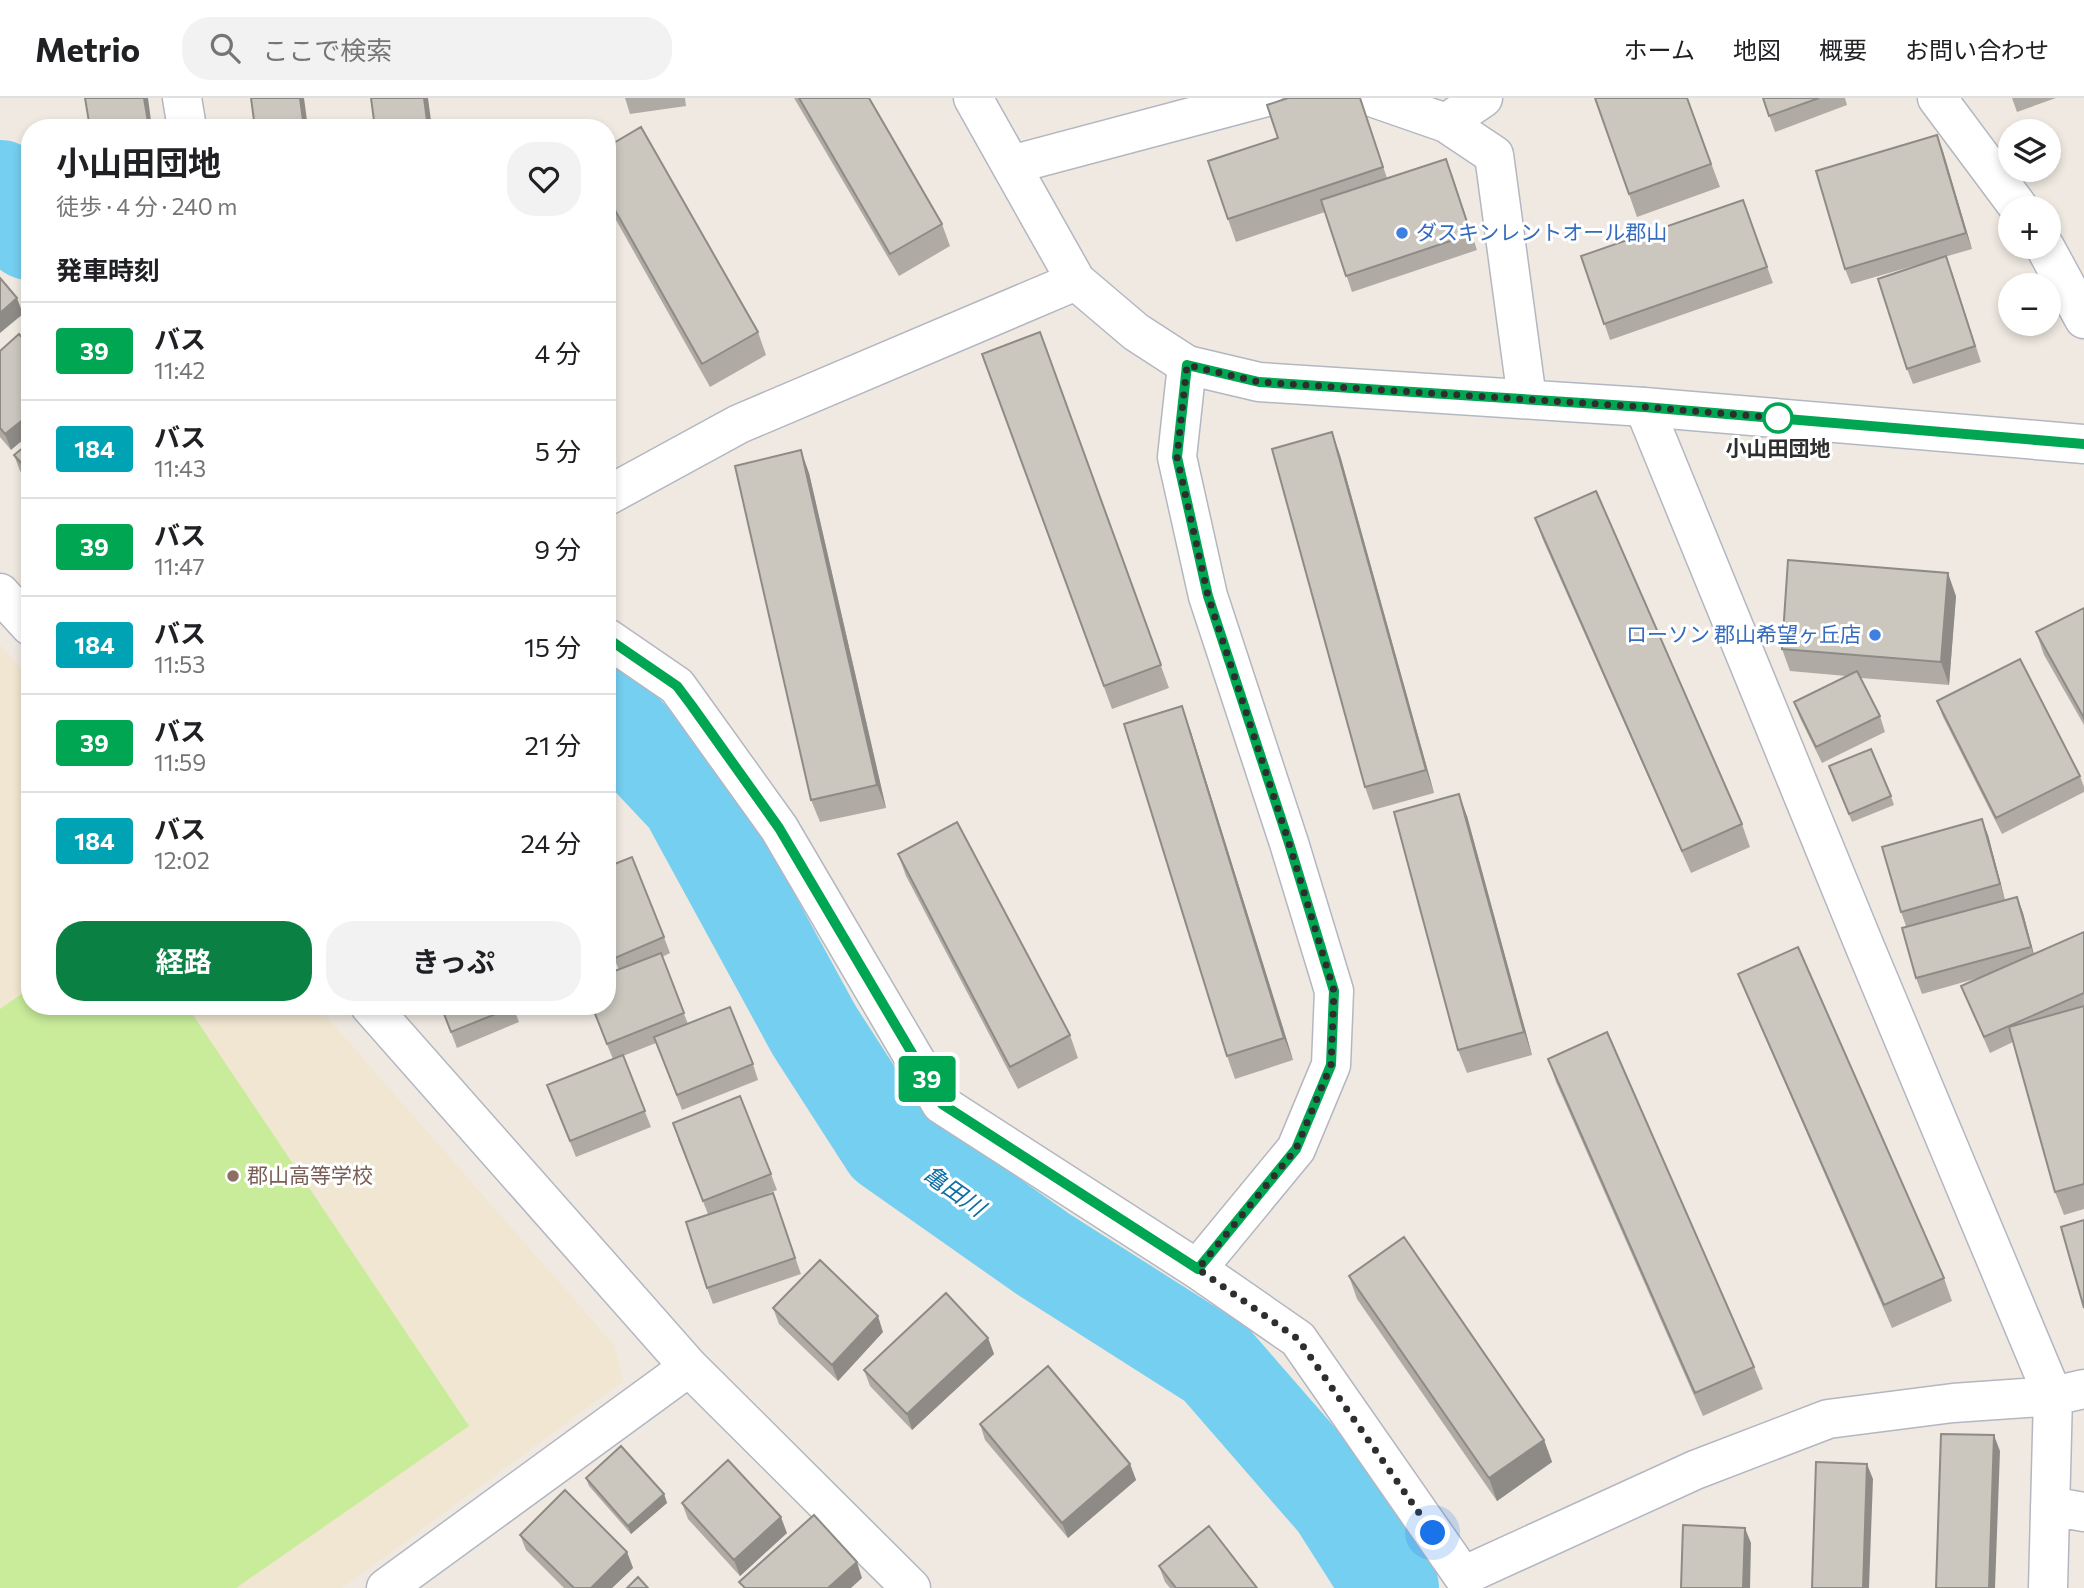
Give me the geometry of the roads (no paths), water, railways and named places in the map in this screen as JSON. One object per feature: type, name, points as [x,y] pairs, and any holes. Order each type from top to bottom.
[{"type":"street","points":[[182,98],[186,119]]},
{"type":"street","points":[[973,98],[1076,281],[1136,332],[1187,365],[1259,382],[1644,407],[2084,444]]},
{"type":"street","points":[[1011,165],[1263,98]]},
{"type":"street","points":[[1374,98],[1446,123],[1494,155],[1527,399]]},
{"type":"street","points":[[1446,123],[1483,98]]},
{"type":"street","points":[[1937,98],[2010,196]]},
{"type":"street","points":[[2052,259],[2084,319]]},
{"type":"street","points":[[616,491],[738,424],[1076,281]]},
{"type":"street","points":[[1187,365],[1177,457],[1208,596],[1289,843],[1334,991],[1331,1065],[1296,1149],[1198,1269]]},
{"type":"street","points":[[1644,407],[1864,947],[2069,1392],[2067,1509],[2048,1588]]},
{"type":"street","points":[[0,593],[21,616]]},
{"type":"street","points":[[616,644],[677,686],[771,817],[942,1104],[1198,1269],[1298,1339],[1463,1576],[1695,1470],[1828,1419],[2069,1392]]},
{"type":"street","points":[[378,1015],[689,1367],[912,1588]]},
{"type":"street","points":[[386,1588],[689,1367]]},
{"type":"waterway","name":"亀田川","points":[[0,188],[21,219]]},
{"type":"waterway","name":"亀田川","points":[[616,723],[688,799],[814,1030],[888,1145],[1043,1254],[1216,1364],[1337,1503],[1391,1588]]},
{"type":"place","name":"ダスキンレントオール郡山","points":[[1402,233]]},
{"type":"place","name":"小山田団地","points":[[1778,418]]},
{"type":"place","name":"ローソン 郡山希望ヶ丘店","points":[[1875,635]]},
{"type":"place","name":"郡山高等学校","points":[[233,1176]]}]
